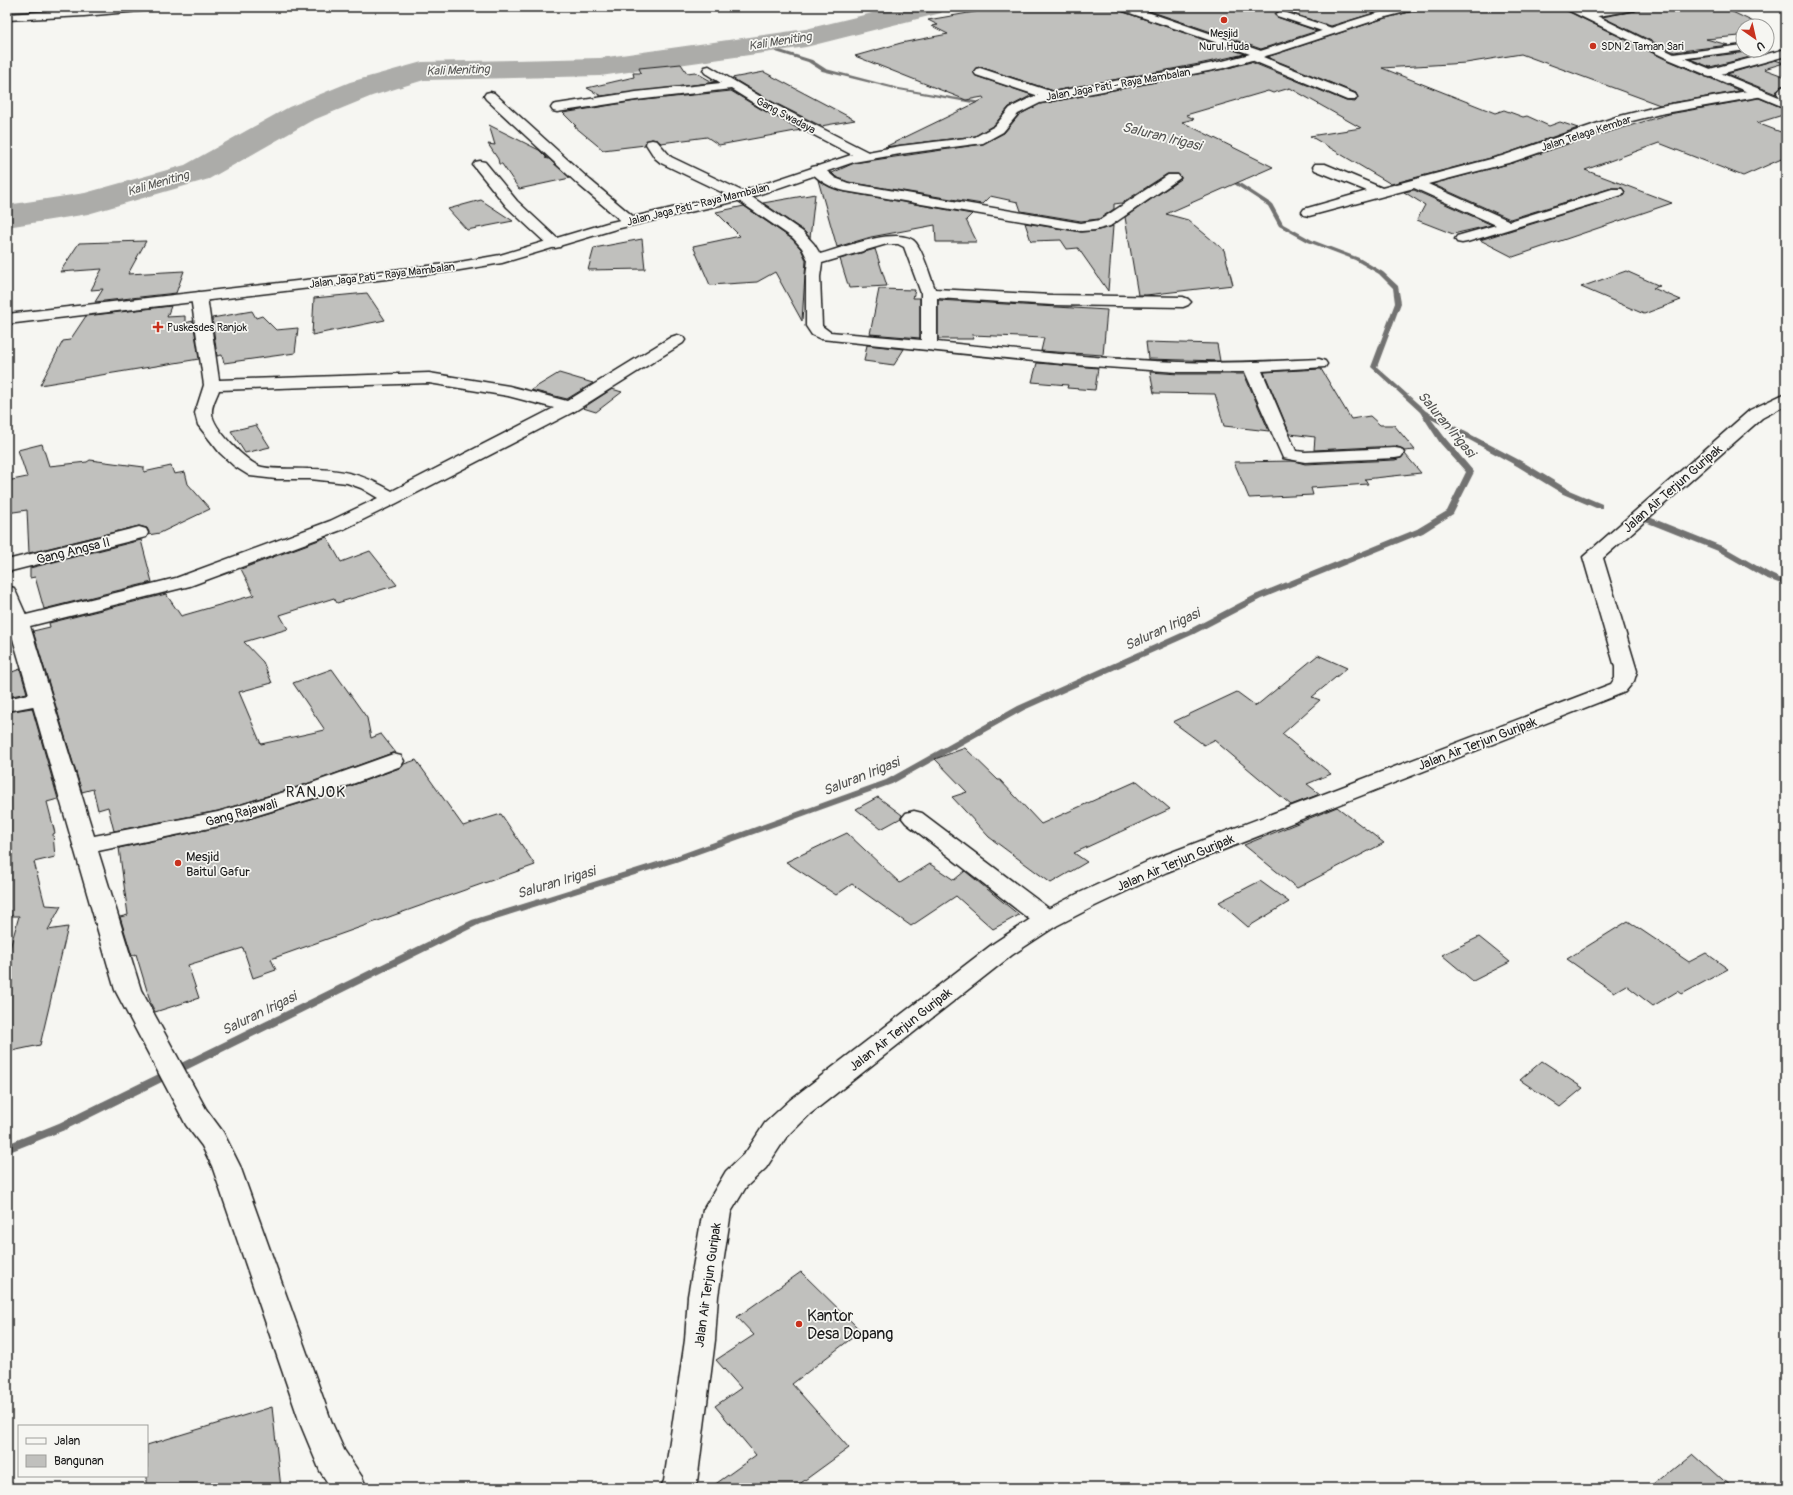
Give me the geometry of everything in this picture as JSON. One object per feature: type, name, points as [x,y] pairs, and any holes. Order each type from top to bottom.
[{"type":"street","points":[[7,17],[84,13],[151,7]]},
{"type":"street","points":[[1122,7],[1256,56],[1351,97]]},
{"type":"street","name":"Jalan Jaga Pati - Raya Mambalan","points":[[7,319],[454,267],[502,259],[630,221],[741,196],[865,156],[900,150],[973,142],[982,139],[999,129],[1014,111],[1036,100],[1171,75],[1256,56],[1378,16],[1413,7]]},
{"type":"street","points":[[1570,7],[1673,57],[1786,104]]},
{"type":"street","points":[[1586,15],[1635,7]]},
{"type":"street","points":[[1281,14],[1331,31]]},
{"type":"street","points":[[1673,57],[1735,49]]},
{"type":"street","points":[[1710,73],[1786,52]]},
{"type":"street","points":[[1696,54],[1726,68]]},
{"type":"street","name":"Gang Swadaya","points":[[709,70],[764,104],[865,156]]},
{"type":"street","points":[[980,72],[1052,96]]},
{"type":"street","points":[[557,108],[636,96],[731,85]]},
{"type":"street","points":[[1786,90],[1783,93],[1786,97]]},
{"type":"street","name":"Jalan Telaga Kembar","points":[[1309,212],[1379,192],[1507,159],[1626,118],[1660,110],[1759,93]]},
{"type":"street","points":[[490,96],[585,183],[630,221]]},
{"type":"street","points":[[652,144],[660,155],[674,165],[741,196],[798,236],[809,247],[815,260],[813,276],[814,326],[818,332],[831,337],[1153,366],[1202,368],[1319,364]]},
{"type":"street","points":[[480,165],[512,204],[555,244]]},
{"type":"street","points":[[1320,167],[1379,192]]},
{"type":"street","points":[[818,170],[830,181],[845,187],[1081,227],[1095,226],[1105,222],[1173,178]]},
{"type":"street","points":[[1415,183],[1509,226]]},
{"type":"street","points":[[1462,239],[1617,192]]},
{"type":"street","points":[[815,260],[883,241],[903,241],[910,245],[929,294],[929,345]]},
{"type":"street","points":[[929,294],[1052,300],[1183,302]]},
{"type":"street","points":[[199,297],[212,385],[203,413],[207,425],[226,449],[247,468],[256,472],[276,474],[310,474],[350,478],[367,484],[391,499]]},
{"type":"street","points":[[19,623],[183,582],[308,537],[391,499],[569,407],[677,340]]},
{"type":"street","points":[[1251,366],[1289,454],[1305,457],[1395,453]]},
{"type":"street","points":[[212,385],[429,378],[509,391],[569,407]]},
{"type":"street","name":"Jalan Air Terjun Guripak","points":[[677,1488],[680,1482],[699,1348],[703,1296],[717,1210],[736,1179],[756,1160],[775,1130],[800,1107],[1003,949],[1047,920],[1086,900],[1160,866],[1618,688],[1625,680],[1627,670],[1622,659],[1593,557],[1756,414],[1786,398]]},
{"type":"street","name":"Gang Angsa II","points":[[7,566],[139,533]]},
{"type":"street","points":[[7,592],[19,623],[40,698],[67,788],[74,805],[84,846],[128,990],[196,1116],[213,1140],[226,1166],[316,1423],[332,1460],[350,1488]]},
{"type":"street","points":[[7,705],[40,698]]},
{"type":"street","name":"Gang Rajawali","points":[[84,846],[221,819],[309,792],[393,761]]},
{"type":"street","points":[[914,818],[1047,920]]},
{"type":"building","points":[[1003,7],[1116,7],[1118,10],[1245,54],[1054,91],[980,67],[976,68],[973,71],[976,76],[1032,95],[1009,107],[994,125],[975,136],[885,147],[984,99],[983,97],[966,100],[855,56],[901,43],[948,34],[932,26],[938,25],[928,20]]},
{"type":"building","points":[[1138,7],[1394,7],[1331,26],[1280,10],[1275,14],[1277,17],[1317,31],[1261,49]]},
{"type":"building","points":[[1419,7],[1564,7],[1565,10],[1665,59],[1740,91],[1660,105],[1521,54],[1466,63],[1382,68],[1495,113],[1504,110],[1523,117],[1527,116],[1549,126],[1560,122],[1578,128],[1502,155],[1391,184],[1310,136],[1361,128],[1290,88],[1273,93],[1268,91],[1186,115],[1194,119],[1182,122],[1273,167],[1166,214],[1188,220],[1224,250],[1233,285],[1146,295],[1138,295],[1125,217],[1181,179],[1178,174],[1167,174],[1122,203],[1114,204],[1114,209],[1099,219],[1081,221],[1021,211],[1018,202],[990,196],[982,204],[848,182],[836,177],[832,173],[854,163],[983,144],[1004,133],[1019,115],[1040,104],[1224,69],[1251,62],[1346,101],[1355,102],[1358,98],[1356,93],[1267,57],[1382,19],[1417,10]]},
{"type":"building","points":[[1641,7],[1722,7],[1745,18],[1735,18],[1735,36],[1706,39],[1728,45],[1674,52],[1602,17],[1635,11]]},
{"type":"building","points":[[1735,53],[1735,58],[1746,58],[1710,67],[1690,59]]},
{"type":"building","points":[[1775,60],[1784,63],[1764,69],[1786,77],[1786,85],[1781,86],[1776,94],[1727,74]]},
{"type":"building","points":[[681,64],[687,73],[695,72],[709,80],[717,82],[601,96],[587,88],[634,77],[633,73],[641,73],[639,68]]},
{"type":"building","points":[[764,72],[855,120],[821,126],[769,100],[732,78]]},
{"type":"building","points":[[731,91],[759,108],[801,130],[719,145],[707,137],[661,143],[652,139],[646,141],[645,145],[603,150],[574,126],[576,126],[563,113],[636,101]]},
{"type":"building","points":[[1759,98],[1786,109],[1786,114],[1757,123],[1786,134],[1786,157],[1743,176],[1659,143],[1585,170],[1672,203],[1513,257],[1480,240],[1622,196],[1625,191],[1622,188],[1612,188],[1510,219],[1432,184],[1512,163],[1596,134],[1599,135],[1669,114]]},
{"type":"building","points":[[489,125],[539,150],[547,158],[545,158],[549,159],[570,178],[519,189],[502,164],[499,164],[498,159],[488,144],[495,145]]},
{"type":"building","points":[[818,180],[830,187],[845,192],[972,214],[966,220],[977,242],[936,242],[935,225],[871,237],[837,247]]},
{"type":"building","points":[[1414,190],[1492,225],[1453,234],[1417,220],[1425,205],[1404,192]]},
{"type":"building","points":[[815,194],[810,238],[804,231],[763,203]]},
{"type":"building","points":[[481,200],[513,221],[467,230],[448,209]]},
{"type":"building","points":[[744,206],[792,239],[801,249],[806,260],[802,321],[775,272],[757,282],[710,285],[693,246],[740,236],[716,212]]},
{"type":"building","points":[[1025,223],[1081,232],[1095,231],[1113,226],[1108,291],[1078,248],[1067,249],[1061,240],[1031,241]]},
{"type":"building","points":[[642,239],[645,269],[588,270],[594,248]]},
{"type":"building","points":[[146,241],[128,274],[184,271],[176,293],[95,302],[103,289],[91,290],[102,269],[60,272],[79,243]]},
{"type":"building","points":[[875,249],[887,286],[849,288],[840,259]]},
{"type":"building","points":[[1626,271],[1660,286],[1653,288],[1681,300],[1644,314],[1581,287]]},
{"type":"building","points":[[879,289],[915,290],[913,298],[920,298],[920,338],[870,334]]},
{"type":"building","points":[[367,293],[385,320],[312,335],[314,298]]},
{"type":"building","points":[[938,300],[1107,310],[1103,355],[1041,351],[1044,338],[972,335],[974,339],[938,339]]},
{"type":"building","points":[[171,306],[167,317],[185,316],[185,323],[193,321],[199,359],[40,385],[63,341],[70,340],[86,316]]},
{"type":"building","points":[[252,311],[256,318],[262,316],[276,330],[298,328],[295,353],[224,363],[222,355],[217,356],[212,318]]},
{"type":"building","points":[[1146,342],[1217,344],[1220,361],[1148,359]]},
{"type":"building","points":[[867,345],[904,349],[894,365],[864,361]]},
{"type":"building","points":[[1037,363],[1098,368],[1095,390],[1067,388],[1068,385],[1032,382]]},
{"type":"building","points":[[1321,369],[1351,419],[1370,416],[1380,425],[1394,425],[1415,450],[1404,451],[1395,446],[1314,450],[1315,437],[1290,434],[1264,372]]},
{"type":"building","points":[[1150,372],[1178,374],[1244,374],[1269,431],[1224,426],[1215,394],[1154,393]]},
{"type":"building","points":[[559,373],[593,383],[567,399],[531,390]]},
{"type":"building","points":[[612,389],[622,392],[596,412],[583,408]]},
{"type":"building","points":[[256,425],[270,447],[245,453],[231,431]]},
{"type":"building","points":[[42,444],[49,466],[87,462],[90,460],[144,467],[144,472],[171,466],[174,474],[185,472],[188,484],[210,509],[160,533],[148,535],[149,532],[147,528],[139,526],[29,553],[27,510],[7,513],[7,481],[27,477],[18,450]]},
{"type":"building","points":[[1405,454],[1421,473],[1365,479],[1368,484],[1311,488],[1313,495],[1249,498],[1234,462],[1294,461],[1305,464],[1395,460],[1401,458]]},
{"type":"building","points":[[327,537],[341,562],[370,551],[397,585],[337,603],[334,598],[280,615],[288,629],[244,642],[263,662],[272,683],[239,692],[261,744],[325,730],[293,683],[332,669],[367,718],[371,738],[381,734],[396,753],[392,753],[301,786],[218,811],[114,831],[108,807],[98,810],[93,789],[82,792],[33,631],[50,627],[49,623],[166,594],[181,616],[254,595],[241,569]]},
{"type":"building","points":[[141,540],[152,582],[44,609],[35,577],[30,578],[30,568]]},
{"type":"building","points":[[1318,655],[1347,668],[1312,697],[1320,700],[1282,734],[1331,774],[1307,784],[1320,794],[1291,805],[1214,740],[1204,745],[1173,722],[1237,692],[1256,706]]},
{"type":"building","points":[[20,669],[27,693],[7,697],[7,674]]},
{"type":"building","points":[[32,708],[58,799],[47,802],[55,833],[53,834],[55,857],[34,862],[45,905],[61,906],[48,930],[68,927],[40,1045],[7,1052],[7,959],[19,916],[7,916],[7,712]]},
{"type":"building","points":[[965,748],[998,780],[1000,780],[1041,824],[1137,781],[1170,809],[1074,853],[1087,862],[1051,883],[989,837],[952,797],[967,792],[935,759]]},
{"type":"building","points":[[416,760],[463,826],[501,814],[535,865],[271,959],[276,970],[253,978],[243,948],[188,965],[199,998],[155,1012],[151,1004],[136,954],[132,956],[120,917],[128,915],[119,848],[229,825],[318,798],[402,767],[404,764]]},
{"type":"building","points":[[878,797],[902,815],[901,818],[881,829],[856,809]]},
{"type":"building","points":[[1337,807],[1384,843],[1297,888],[1244,845]]},
{"type":"building","points":[[847,833],[900,883],[930,864],[954,880],[965,871],[1019,915],[993,929],[956,896],[911,926],[852,884],[836,895],[786,862]]},
{"type":"building","points":[[1260,881],[1289,902],[1248,927],[1219,902]]},
{"type":"building","points":[[1628,921],[1689,962],[1706,953],[1728,969],[1682,994],[1678,991],[1653,1006],[1626,985],[1614,992],[1567,959]]},
{"type":"building","points":[[1479,937],[1510,962],[1473,981],[1442,955]]},
{"type":"building","points":[[1542,1061],[1583,1088],[1560,1107],[1520,1080]]},
{"type":"building","points":[[801,1272],[861,1331],[792,1384],[849,1448],[794,1488],[710,1488],[756,1455],[715,1406],[741,1388],[716,1360],[754,1335],[737,1317]]},
{"type":"building","points":[[272,1407],[281,1488],[147,1488],[148,1445]]},
{"type":"building","points":[[1692,1452],[1732,1488],[1648,1488]]},
{"type":"waterway","name":"Kali Meniting","points":[[7,216],[88,203],[197,172],[300,114],[361,89],[422,71],[600,67],[806,38],[931,7]]},
{"type":"waterway","name":"Saluran Irigasi","points":[[771,43],[778,51],[810,61],[824,70],[899,89],[979,103],[1029,121]]},
{"type":"waterway","name":"Saluran Irigasi","points":[[7,1149],[63,1126],[476,922],[673,860],[889,782],[1021,708],[1191,632],[1258,597],[1420,531],[1450,512],[1470,472],[1443,441],[1422,411],[1374,367],[1398,303],[1396,287],[1381,273],[1357,259],[1310,241],[1281,225],[1270,205],[1227,177]]},
{"type":"waterway","points":[[1425,413],[1520,464],[1566,492],[1599,506]]},
{"type":"waterway","points":[[1636,515],[1721,549],[1768,576],[1786,584]]},
{"type":"place","name":"Mesjid Nurul Huda","points":[[1224,20]]},
{"type":"place","name":"SDN 2 Taman Sari","points":[[1593,46]]},
{"type":"place","name":"Puskesdes Ranjok","points":[[158,327]]},
{"type":"place","name":"Mesjid Baitul Gafur","points":[[178,863]]},
{"type":"place","name":"Kantor Desa Dopang","points":[[799,1324]]},
{"type":"district","name":"RANJOK","points":[[316,792]]}]
